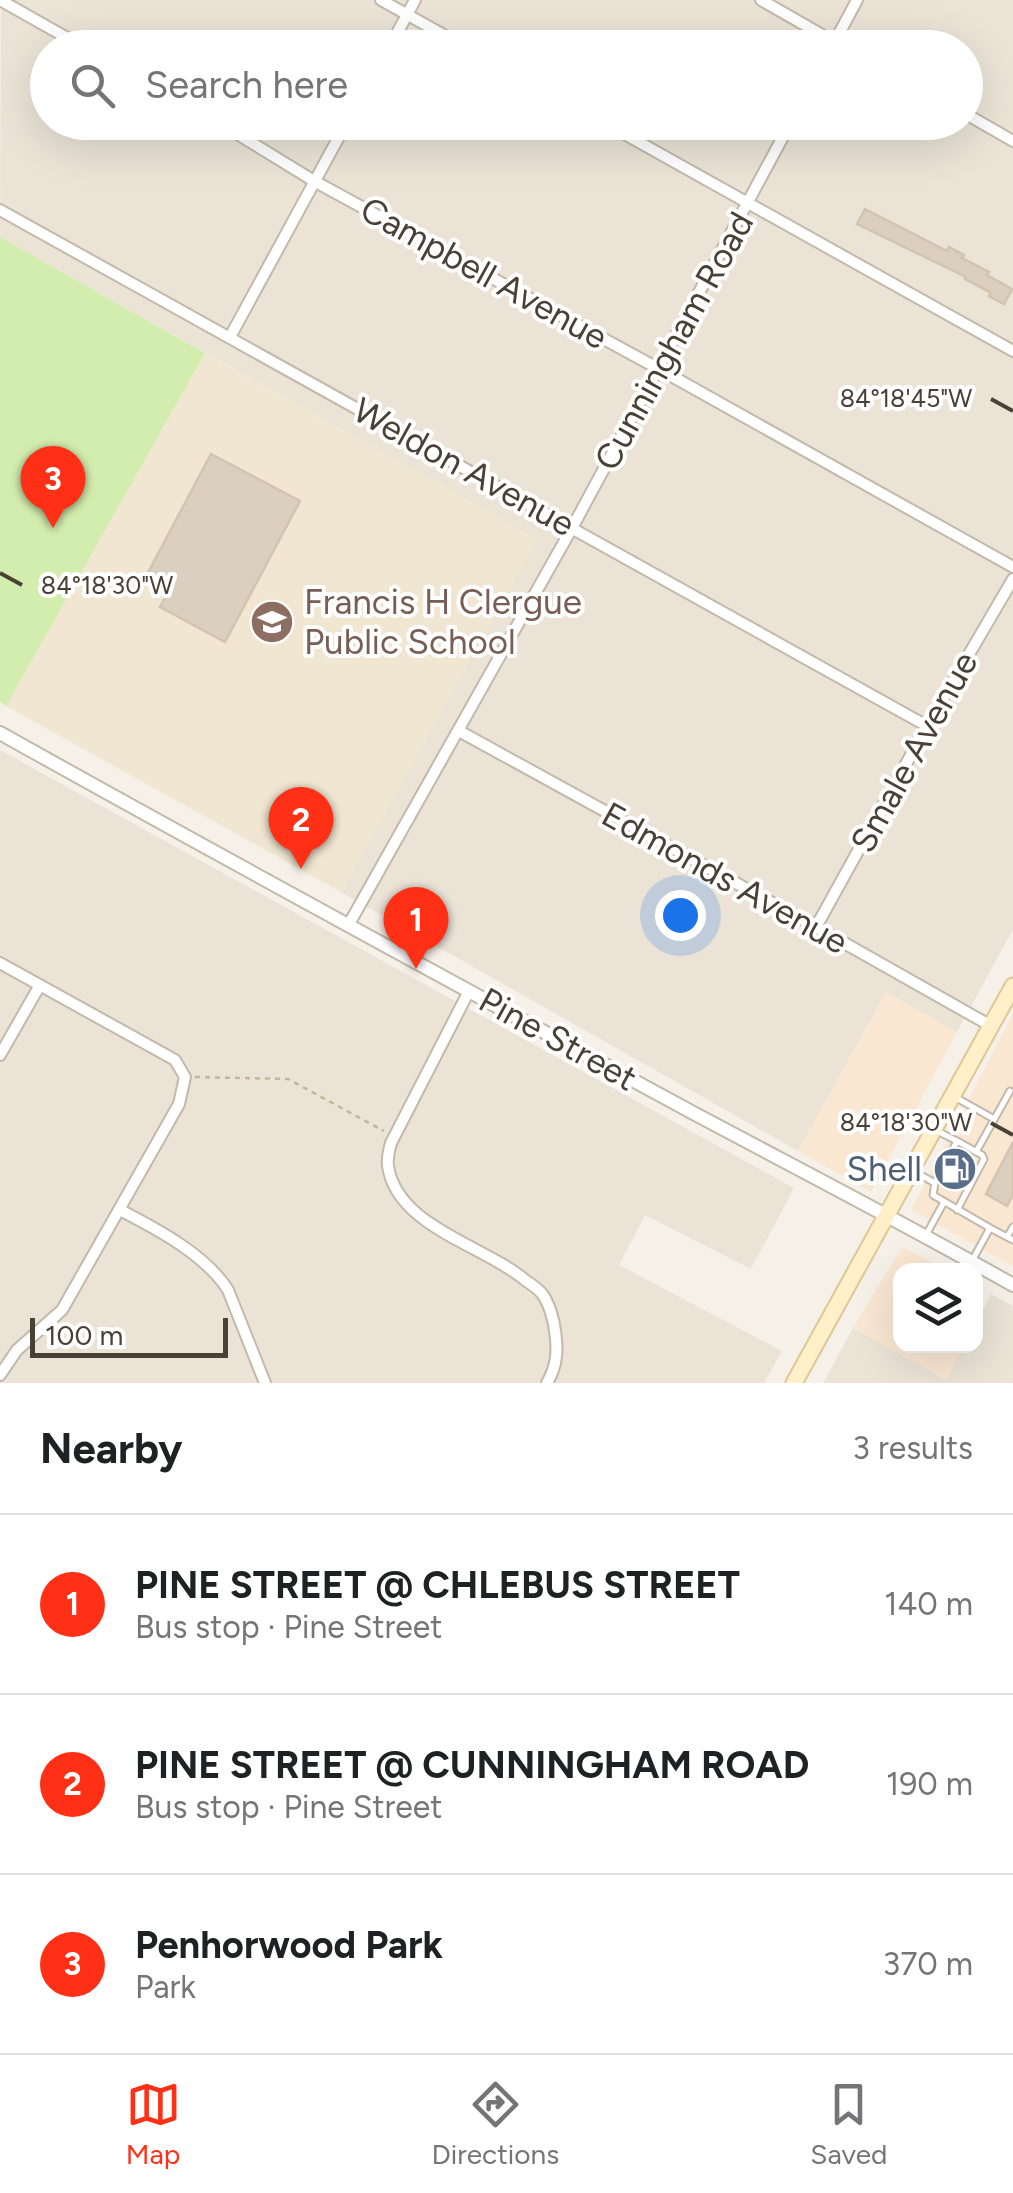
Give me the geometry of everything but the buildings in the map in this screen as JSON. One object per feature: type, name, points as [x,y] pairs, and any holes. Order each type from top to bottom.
[{"type":"main road","points":[[794,1383],[1013,986]]},
{"type":"street","points":[[0,0],[52,30]]},
{"type":"street","points":[[382,0],[435,30]]},
{"type":"street","points":[[399,30],[415,0]]},
{"type":"street","points":[[760,0],[810,30]]},
{"type":"street","points":[[844,30],[857,0]]},
{"type":"street","points":[[983,124],[1013,141]]},
{"type":"street","name":"Campbell Avenue","points":[[248,140],[1013,567]]},
{"type":"street","points":[[230,336],[337,140]]},
{"type":"street","points":[[635,140],[1013,352]]},
{"type":"street","name":"Cunningham Road","points":[[349,924],[572,528],[782,140]]},
{"type":"street","name":"Weldon Avenue","points":[[0,210],[927,726]]},
{"type":"street","name":"Smale Avenue","points":[[816,927],[1013,579]]},
{"type":"street","name":"Edmonds Avenue","points":[[459,731],[991,1026]]},
{"type":"street","name":"Pine Street","points":[[0,733],[1013,1285]]},
{"type":"street","points":[[0,963],[175,1060],[185,1076],[179,1104],[62,1310],[17,1350],[0,1375]]},
{"type":"street","points":[[0,1056],[40,986]]},
{"type":"street","points":[[470,991],[394,1136],[387,1163],[404,1202],[431,1225],[513,1270],[542,1294],[554,1324],[557,1346],[548,1383]]},
{"type":"street","points":[[120,1210],[157,1229],[220,1276],[265,1383]]},
{"type":"lane","points":[[976,1152],[1010,1091]]},
{"type":"lane","points":[[952,1096],[994,1120]]},
{"type":"lane","points":[[934,1129],[984,1159],[956,1210]]},
{"type":"lane","points":[[957,1142],[935,1183],[933,1195],[1010,1238],[1013,1227]]},
{"type":"lane","points":[[911,1170],[935,1183]]},
{"type":"lane","points":[[925,1236],[944,1202]]},
{"type":"lane","points":[[972,1262],[990,1228]]},
{"type":"path","points":[[185,1076],[288,1079],[394,1136]]},
{"type":"shaded area","points":[[1,0],[1013,0],[1013,929],[957,1032],[886,992],[798,1151],[341,892],[537,539],[0,237]]},
{"type":"shaded area","name":"Francis H Clergue Public School","points":[[205,353],[538,539],[341,892],[6,706]]},
{"type":"shaded area","points":[[0,750],[794,1188],[751,1269],[645,1215],[619,1265],[782,1351],[764,1383],[0,1383]]},
{"type":"shaded area","points":[[886,992],[957,1032],[871,1192],[798,1151]]},
{"type":"shaded area","points":[[1013,1014],[1013,1266],[911,1210]]},
{"type":"shaded area","points":[[902,1247],[933,1263],[893,1263],[893,1350],[853,1328]]},
{"type":"shaded area","points":[[991,1294],[1013,1306],[1013,1383],[823,1383],[853,1328],[946,1379],[960,1353],[983,1353],[983,1310]]},
{"type":"shaded area","points":[[898,1353],[960,1353],[946,1380]]},
{"type":"green space","points":[[0,237],[205,353],[6,706],[0,702]]},
{"type":"place","name":"Penhorwood Park","points":[[53,528]]},
{"type":"place","name":"Francis H Clergue Public School","points":[[272,622]]},
{"type":"place","name":"PINE STREET @ CUNNINGHAM ROAD","points":[[301,869]]},
{"type":"place","name":"PINE STREET @ CHLEBUS STREET","points":[[416,969]]},
{"type":"place","name":"Shell","points":[[955,1169]]}]
